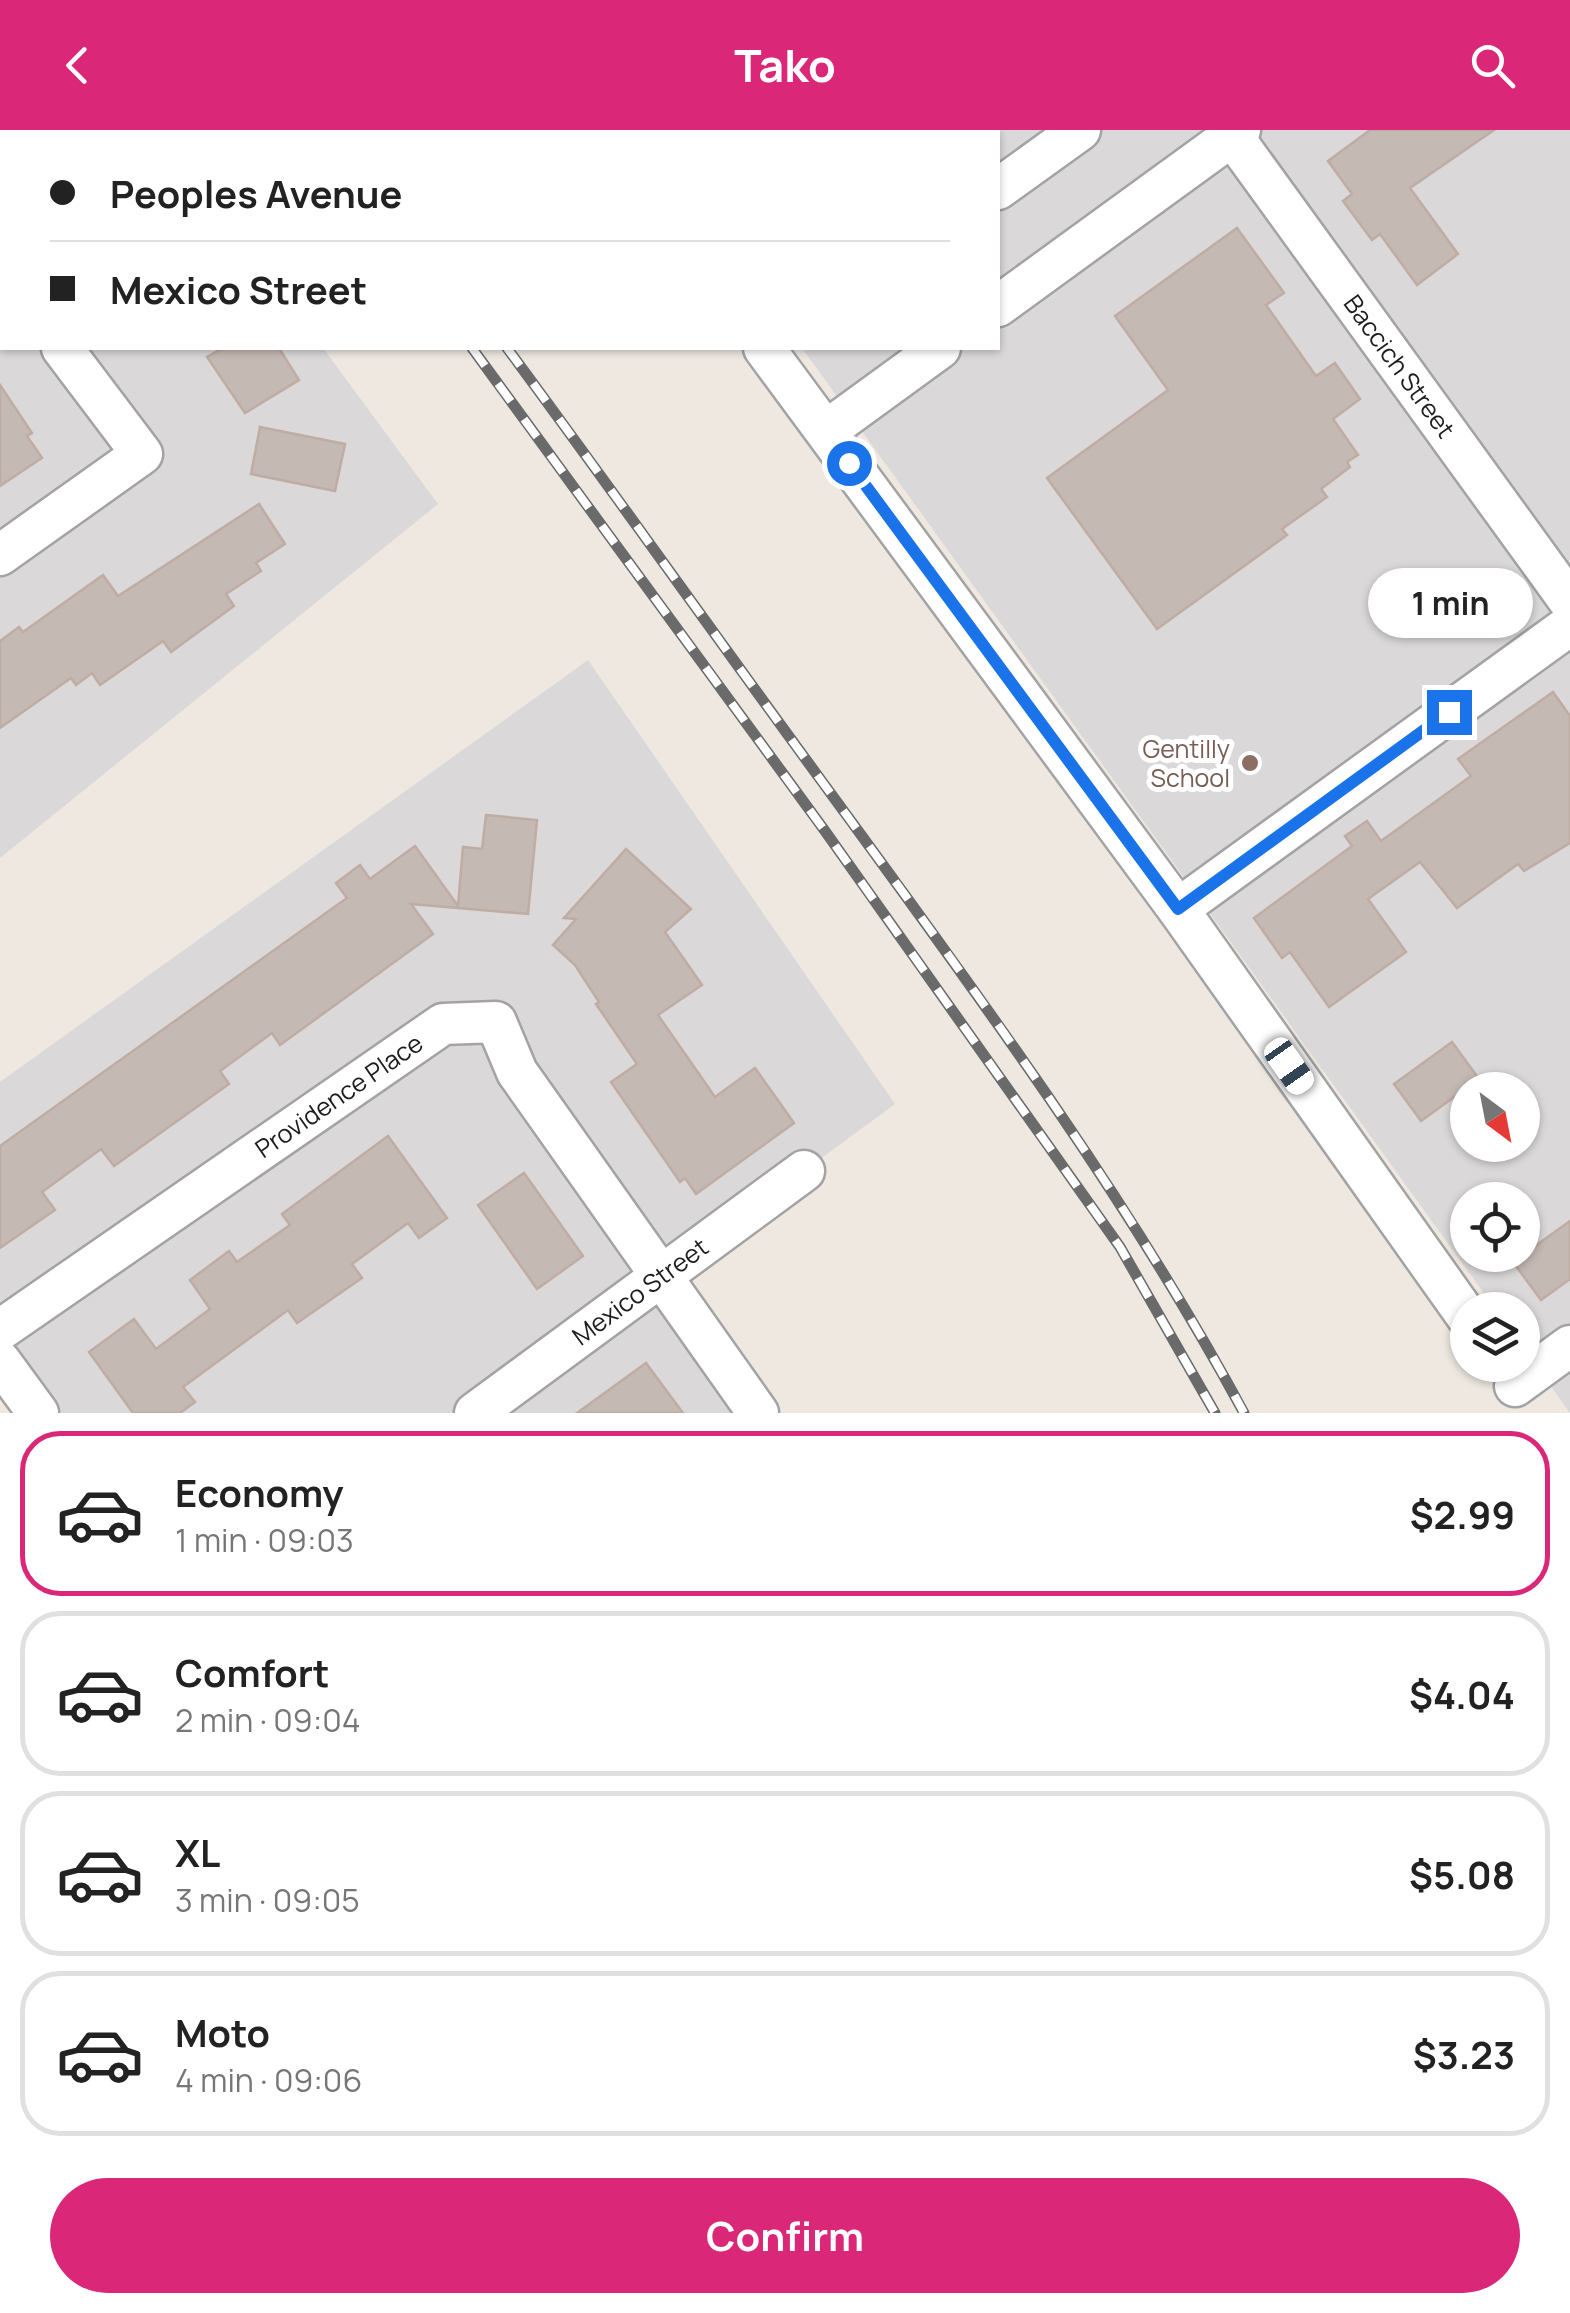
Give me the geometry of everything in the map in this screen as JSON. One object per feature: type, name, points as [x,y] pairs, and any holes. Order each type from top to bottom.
[{"type":"street","points":[[1000,189],[1080,130]]},
{"type":"street","points":[[1000,305],[1233,132]]},
{"type":"street","name":"Baccich Street","points":[[1233,132],[1570,602]]},
{"type":"street","points":[[0,555],[142,454],[64,350]]},
{"type":"street","points":[[770,350],[1178,909],[1450,1293]]},
{"type":"street","points":[[826,431],[937,350]]},
{"type":"street","points":[[1178,909],[1570,625]]},
{"type":"street","name":"Providence Place","points":[[0,1330],[443,1024],[496,1022],[517,1072],[758,1413]]},
{"type":"street","name":"Mexico Street","points":[[475,1413],[804,1171]]},
{"type":"street","points":[[1517,1388],[1570,1346]]},
{"type":"street","points":[[0,1361],[38,1413]]},
{"type":"shaded area","points":[[1000,130],[1570,130],[1570,1413],[1540,1371],[1540,1292],[1483,1292],[1469,1272],[1540,1272],[1540,1182],[1450,1182],[1450,1246],[803,350],[1000,350]]},
{"type":"shaded area","points":[[0,350],[324,350],[438,504],[0,858]]},
{"type":"shaded area","points":[[588,660],[895,1104],[661,1276],[756,1413],[38,1413],[0,1361],[0,1082]]},
{"type":"building","points":[[1370,130],[1494,130],[1410,188],[1458,254],[1417,285],[1380,234],[1372,240],[1343,201],[1352,194],[1328,161]]},
{"type":"building","points":[[1237,228],[1284,293],[1266,305],[1316,376],[1335,363],[1360,399],[1333,419],[1358,455],[1347,462],[1350,467],[1321,489],[1327,497],[1282,529],[1287,535],[1157,629],[1047,478],[1168,390],[1115,316]]},
{"type":"building","points":[[219,350],[280,350],[299,380],[245,413],[207,357]]},
{"type":"building","points":[[0,385],[32,433],[27,436],[42,458],[0,486]]},
{"type":"building","points":[[260,427],[345,444],[335,491],[251,474]]},
{"type":"building","points":[[259,504],[285,544],[256,563],[261,571],[226,594],[234,606],[171,652],[163,641],[100,685],[92,673],[76,685],[71,678],[0,728],[0,641],[19,627],[23,632],[103,575],[118,596]]},
{"type":"building","points":[[1553,692],[1570,716],[1570,843],[1524,871],[1518,864],[1457,908],[1420,862],[1368,899],[1406,952],[1329,1007],[1290,952],[1282,958],[1254,918],[1352,846],[1345,836],[1367,821],[1381,841],[1471,776],[1458,759]]},
{"type":"building","points":[[486,815],[537,820],[528,914],[411,904],[433,934],[280,1045],[272,1033],[220,1071],[229,1084],[114,1166],[101,1149],[42,1192],[55,1210],[0,1248],[0,1146],[347,898],[336,883],[360,865],[370,879],[415,846],[458,906],[463,847],[482,849]]},
{"type":"building","points":[[626,849],[691,909],[665,932],[702,985],[658,1015],[715,1097],[755,1068],[794,1123],[696,1194],[685,1178],[680,1182],[611,1082],[637,1064],[575,965],[553,945],[576,919],[564,918]]},
{"type":"building","points":[[1452,1042],[1474,1072],[1450,1072],[1450,1100],[1421,1121],[1394,1084]]},
{"type":"building","points":[[388,1136],[447,1218],[419,1238],[408,1223],[352,1264],[362,1278],[297,1323],[288,1310],[183,1387],[195,1402],[180,1413],[133,1413],[89,1352],[134,1319],[156,1349],[210,1309],[190,1280],[229,1251],[237,1262],[290,1225],[282,1214]]},
{"type":"building","points":[[524,1173],[583,1256],[537,1289],[478,1205]]},
{"type":"building","points":[[1570,1221],[1570,1279],[1541,1300],[1540,1292],[1535,1292],[1520,1272],[1540,1272],[1540,1243]]},
{"type":"building","points":[[646,1363],[683,1413],[577,1413]]},
{"type":"railway","points":[[473,350],[825,831],[1120,1247],[1215,1413]]},
{"type":"railway","points":[[508,350],[1051,1101],[1152,1255],[1244,1413]]},
{"type":"place","name":"Gentilly School","points":[[1250,763]]},
{"type":"route","points":[[849,463],[1178,909],[1449,712]]}]
